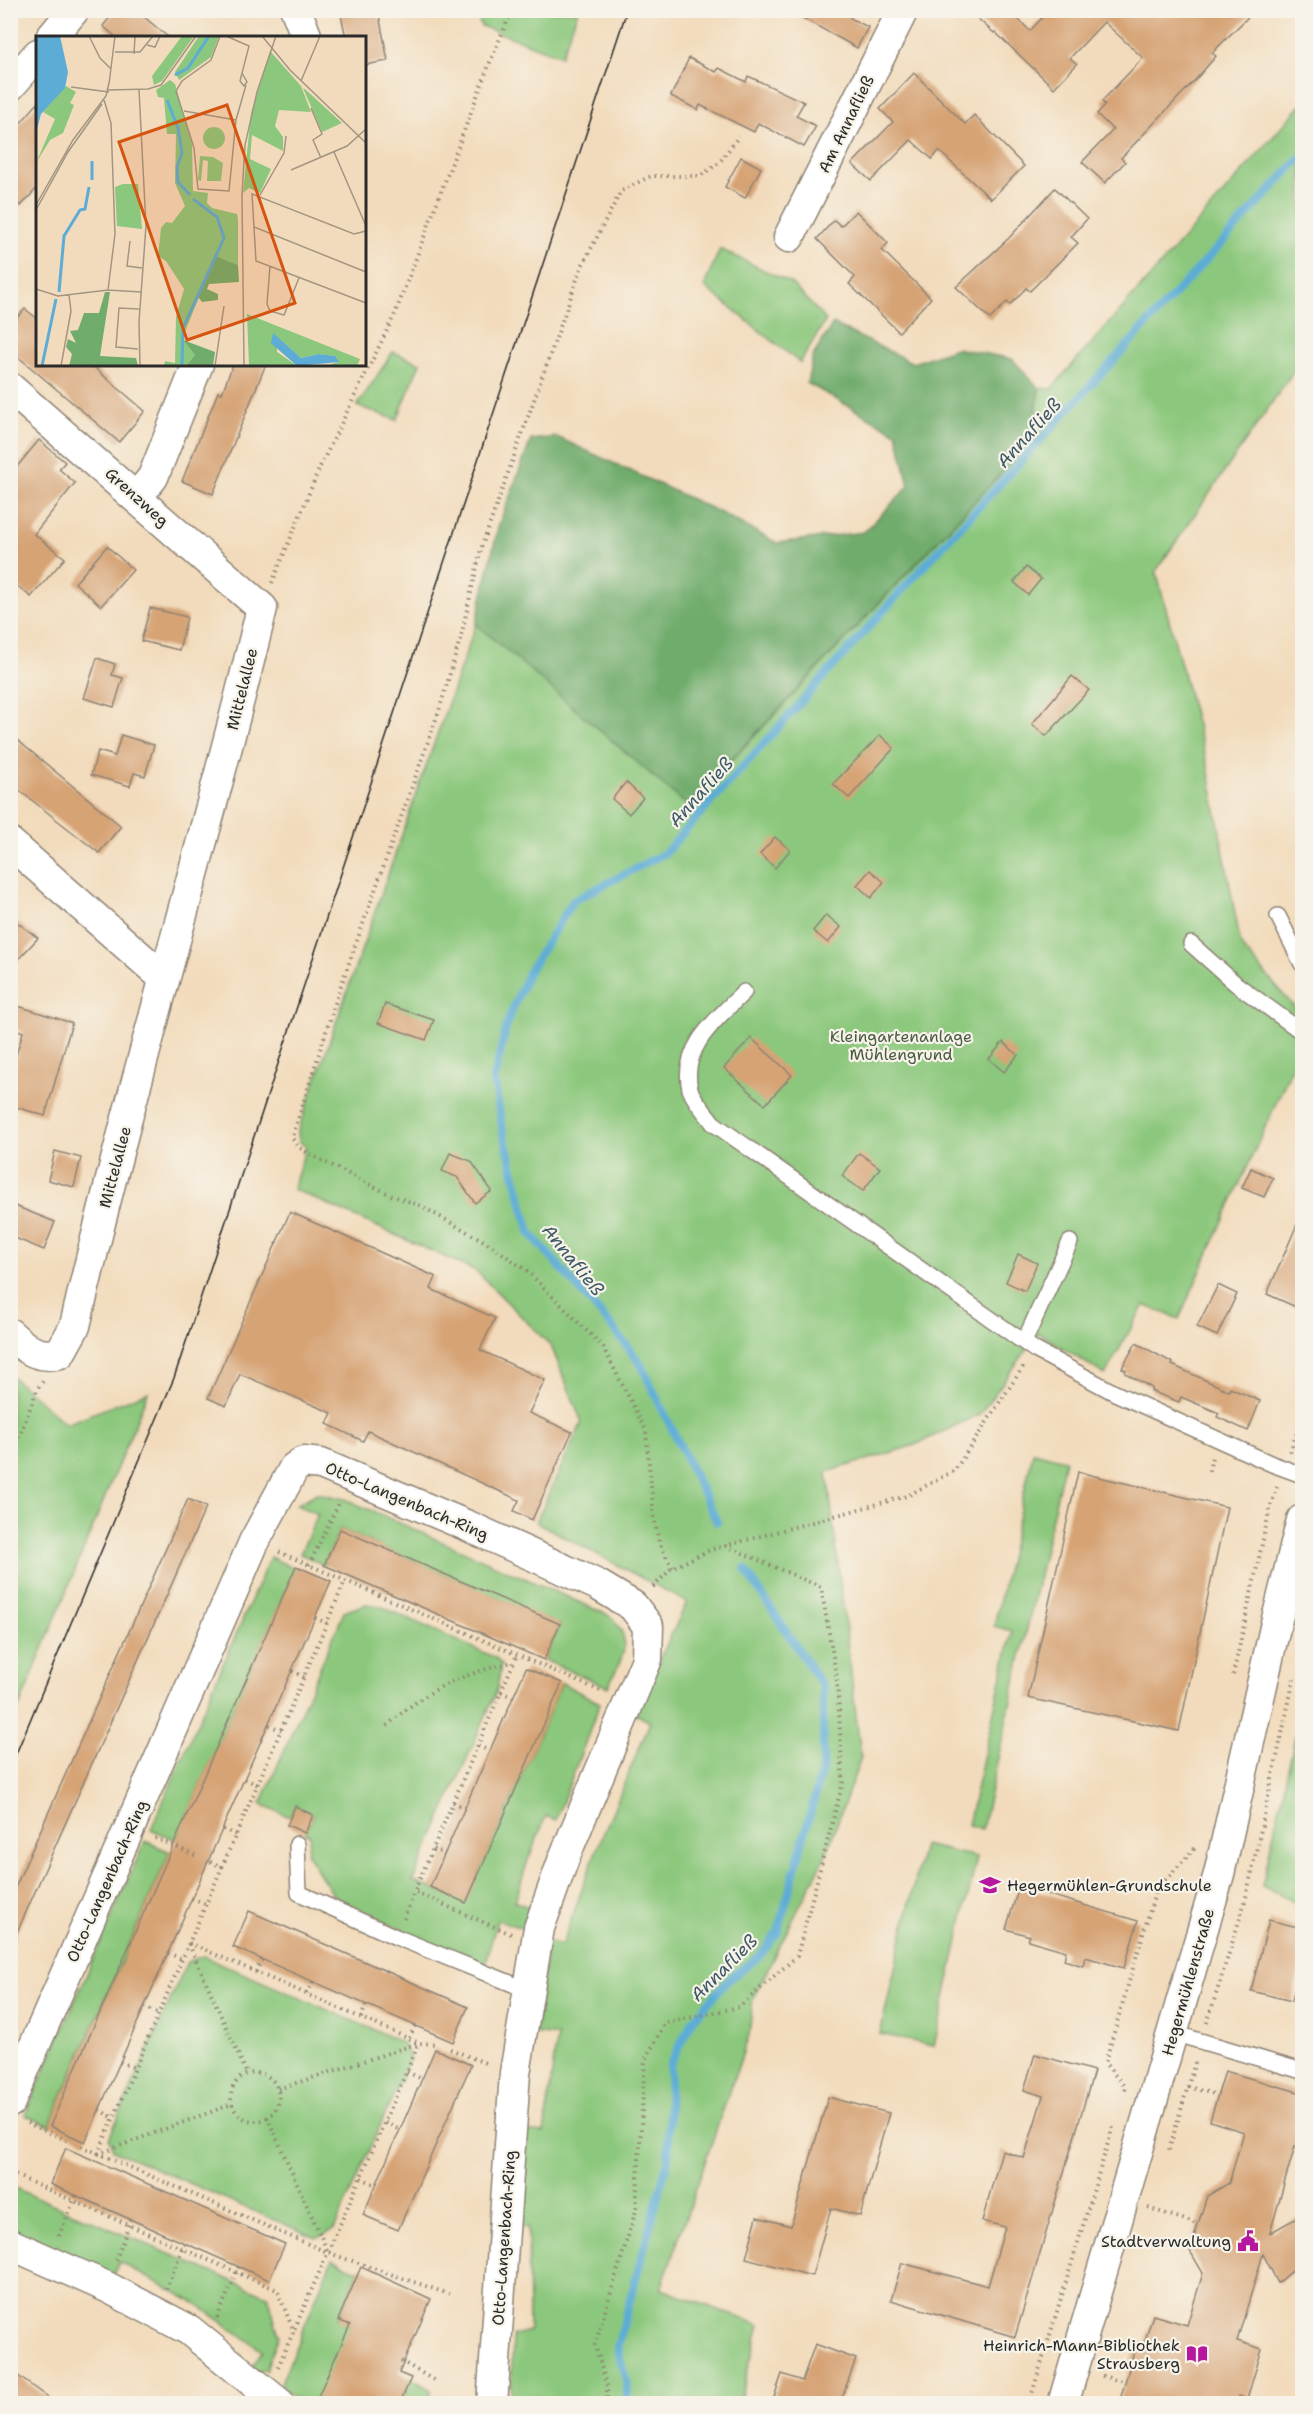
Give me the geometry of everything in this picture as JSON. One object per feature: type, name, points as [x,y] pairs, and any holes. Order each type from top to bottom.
[{"type":"street","points":[[53,36],[74,10]]},
{"type":"street","points":[[296,10],[306,36]]},
{"type":"street","name":"Am Annafließ","points":[[789,237],[903,10]]},
{"type":"street","points":[[137,496],[153,477],[197,366]]},
{"type":"street","name":"Grenzweg","points":[[10,388],[137,496],[262,608]]},
{"type":"street","name":"Mittelallee","points":[[60,1353],[75,1326],[262,608]]},
{"type":"street","points":[[10,843],[164,978]]},
{"type":"street","points":[[10,1334],[36,1354],[48,1356],[60,1353]]},
{"type":"street","name":"Otto-Langenbach-Ring","points":[[16,2111],[130,1827],[254,1542],[287,1478],[303,1462],[311,1461],[355,1478],[468,1526],[598,1585],[633,1606],[648,1626],[647,1659],[564,1858],[536,1944],[530,1991],[514,2073],[492,2403]]},
{"type":"street","name":"Hegermühlenstraße","points":[[1063,2403],[1219,1874],[1276,1623],[1302,1520]]},
{"type":"street","points":[[10,2244],[107,2287],[189,2330],[274,2398]]},
{"type":"lane","points":[[1278,916],[1302,964]]},
{"type":"lane","points":[[1191,944],[1236,984],[1302,1032]]},
{"type":"lane","points":[[744,992],[700,1036],[690,1065],[690,1090],[713,1123],[1029,1346],[1115,1393],[1302,1475]]},
{"type":"lane","points":[[1029,1346],[1070,1242]]},
{"type":"lane","points":[[297,1844],[299,1893],[396,1937],[530,1991]]},
{"type":"lane","points":[[1173,2033],[1302,2071]]},
{"type":"path","points":[[262,608],[319,469],[395,314],[490,62],[512,10]]},
{"type":"path","points":[[672,1568],[660,1542],[654,1518],[646,1431],[603,1347],[527,1271],[491,1245],[419,1205],[393,1196],[319,1159],[298,1147],[292,1138],[338,994],[438,711],[461,636],[481,549],[581,268],[621,191],[651,176],[700,176],[719,163],[739,136]]},
{"type":"path","points":[[633,1606],[672,1568],[710,1550],[908,1496],[954,1470],[1029,1346]]},
{"type":"path","points":[[10,1460],[38,1388],[60,1353]]},
{"type":"path","points":[[1232,1683],[1270,1508],[1302,1419]]},
{"type":"path","points":[[309,1565],[334,1510],[355,1478]]},
{"type":"path","points":[[254,1542],[628,1703]]},
{"type":"path","points":[[607,2403],[607,2386],[595,2344],[636,2210],[645,2060],[665,2023],[739,2007],[797,1956],[843,1782],[837,1679],[821,1587],[726,1546]]},
{"type":"path","points":[[354,1585],[356,1578]]},
{"type":"path","points":[[98,2154],[345,1581]]},
{"type":"path","points":[[401,1605],[404,1599]]},
{"type":"path","points":[[315,1618],[327,1623]]},
{"type":"path","points":[[459,1630],[462,1624]]},
{"type":"path","points":[[396,1937],[514,1662],[515,1647]]},
{"type":"path","points":[[387,1726],[434,1689],[456,1678],[514,1662]]},
{"type":"path","points":[[292,1671],[304,1677]]},
{"type":"path","points":[[501,1692],[513,1697]]},
{"type":"path","points":[[269,1725],[281,1730]]},
{"type":"path","points":[[478,1746],[490,1751]]},
{"type":"path","points":[[245,1779],[258,1785]]},
{"type":"path","points":[[453,1802],[465,1808]]},
{"type":"path","points":[[130,1827],[197,1856]]},
{"type":"path","points":[[223,1829],[236,1835]]},
{"type":"path","points":[[1122,2099],[1125,2087],[1105,2063],[1156,1890],[1196,1845]]},
{"type":"path","points":[[433,1849],[445,1854]]},
{"type":"path","points":[[207,1860],[222,1867]]},
{"type":"path","points":[[414,1892],[536,1944]]},
{"type":"path","points":[[192,1898],[206,1904]]},
{"type":"path","points":[[189,1943],[419,2043]]},
{"type":"path","points":[[189,1943],[247,2074]]},
{"type":"path","points":[[168,1953],[182,1959]]},
{"type":"path","points":[[256,1972],[262,1959]]},
{"type":"path","points":[[307,1994],[313,1981]]},
{"type":"path","points":[[361,2018],[366,2005]]},
{"type":"path","points":[[144,2007],[159,2014]]},
{"type":"path","points":[[409,2038],[415,2026]]},
{"type":"path","points":[[278,2089],[419,2043],[438,2044]]},
{"type":"path","points":[[274,2398],[294,2333],[419,2043]]},
{"type":"path","points":[[450,2049],[514,2073]]},
{"type":"path","points":[[120,2062],[135,2068]]},
{"type":"path","points":[[257,2072],[266,2075],[278,2089],[277,2107],[267,2117],[254,2120],[245,2118],[232,2104],[234,2086],[247,2074],[257,2072]]},
{"type":"path","points":[[407,2072],[422,2079]]},
{"type":"path","points":[[1188,2087],[1218,2095]]},
{"type":"path","points":[[98,2154],[232,2104]]},
{"type":"path","points":[[99,2110],[114,2118]]},
{"type":"path","points":[[16,2111],[70,2142]]},
{"type":"path","points":[[267,2117],[329,2253]]},
{"type":"path","points":[[1029,2403],[1115,2122]]},
{"type":"path","points":[[385,2123],[400,2130]]},
{"type":"path","points":[[81,2146],[329,2253],[449,2294]]},
{"type":"path","points":[[10,2174],[277,2290],[294,2333]]},
{"type":"path","points":[[361,2178],[376,2185]]},
{"type":"path","points":[[48,2261],[76,2195]]},
{"type":"path","points":[[1124,2201],[1198,2224]]},
{"type":"path","points":[[107,2287],[131,2219]]},
{"type":"path","points":[[156,2313],[185,2243]]},
{"type":"path","points":[[205,2343],[239,2266]]},
{"type":"path","points":[[401,2361],[437,2382]]},
{"type":"path","points":[[1102,2376],[1125,2382]]},
{"type":"green space","points":[[476,10],[578,11],[561,56],[481,26]]},
{"type":"green space","name":"Kleingartenanlage Mühlengrund","points":[[1302,104],[1302,359],[1156,571],[1208,767],[1241,946],[1302,1016],[1302,1045],[1179,1319],[1144,1305],[1105,1375],[1039,1333],[980,1414],[915,1445],[827,1472],[861,1757],[825,1857],[753,1998],[749,2035],[661,2289],[760,2325],[739,2403],[511,2403],[513,2335],[529,2331],[528,2227],[515,2226],[523,2131],[544,2133],[557,2036],[535,2033],[548,1942],[562,1945],[594,1856],[650,1722],[634,1713],[687,1602],[536,1522],[582,1422],[551,1346],[476,1271],[293,1189],[306,1147],[299,1141],[298,1131],[476,624],[689,806],[1008,466],[1033,434],[1039,388],[1051,389]]},
{"type":"green space","points":[[720,249],[791,283],[826,320],[800,363],[704,286]]},
{"type":"green space","points":[[833,324],[913,363],[956,348],[1012,359],[1039,388],[1033,434],[1008,466],[688,806],[476,624],[498,527],[531,440],[557,437],[717,511],[777,543],[864,532],[909,486],[897,433],[807,383],[813,356]]},
{"type":"green space","points":[[393,352],[420,363],[397,420],[357,406]]},
{"type":"green space","points":[[11,1376],[66,1424],[148,1392],[11,1727]]},
{"type":"green space","points":[[1033,1452],[1065,1460],[982,1829],[968,1825],[1012,1631],[994,1626]]},
{"type":"green space","points":[[317,1493],[345,1499],[608,1615],[622,1632],[624,1650],[608,1687],[544,1660],[560,1625],[340,1529],[324,1565],[300,1554],[318,1514],[296,1505]]},
{"type":"green space","points":[[270,1557],[295,1569],[176,1840],[151,1829]]},
{"type":"green space","points":[[365,1604],[380,1606],[496,1658],[501,1665],[497,1690],[413,1881],[466,1902],[562,1683],[600,1703],[556,1820],[546,1816],[527,1863],[515,1902],[529,1907],[525,1929],[497,1920],[485,1966],[338,1902],[307,1854],[310,1835],[305,1833],[313,1815],[295,1807],[290,1817],[261,1804],[344,1612]]},
{"type":"green space","points":[[1302,1706],[1302,1906],[1262,1886]]},
{"type":"green space","points":[[145,1841],[170,1852],[49,2126],[25,2115]]},
{"type":"green space","points":[[923,1845],[977,1857],[934,2046],[880,2034]]},
{"type":"green space","points":[[203,1956],[402,2042],[410,2058],[334,2230],[316,2238],[113,2150],[109,2138],[187,1962]]},
{"type":"green space","points":[[10,2186],[268,2296],[279,2335],[266,2370],[256,2371],[253,2366],[262,2350],[195,2303],[119,2262],[111,2282],[11,2231]]},
{"type":"green space","points":[[332,2259],[359,2271],[338,2319],[352,2326],[318,2399],[327,2403],[300,2401],[290,2395],[281,2383]]},
{"type":"green space","points":[[411,2378],[431,2390],[429,2403],[400,2403]]},
{"type":"building","points":[[116,10],[136,10],[167,36],[115,36],[103,26]]},
{"type":"building","points":[[340,10],[378,10],[388,61],[366,65],[366,36],[346,36]]},
{"type":"building","points":[[788,10],[854,10],[850,18],[868,27],[857,48]]},
{"type":"building","points":[[968,10],[1014,10],[1012,13],[1030,31],[1049,10],[1255,10],[1212,53],[1216,56],[1121,158],[1125,162],[1105,183],[1082,162],[1113,130],[1097,114],[1105,105],[1102,101],[1143,58],[1104,22],[1070,58],[1077,64],[1054,88],[995,32]]},
{"type":"building","points":[[689,58],[716,72],[719,68],[746,82],[748,76],[804,102],[796,116],[816,126],[804,147],[758,123],[754,132],[700,105],[698,110],[671,96]]},
{"type":"building","points":[[914,73],[965,124],[974,115],[1024,166],[991,199],[939,151],[932,159],[911,140],[871,181],[852,164],[893,122],[880,109]]},
{"type":"building","points":[[36,105],[36,189],[21,206],[10,197],[10,135]]},
{"type":"building","points":[[741,157],[761,168],[745,198],[725,187]]},
{"type":"building","points":[[1055,188],[1087,219],[1071,237],[1078,243],[1030,291],[1026,288],[1010,305],[1007,302],[990,319],[956,287],[1008,239]]},
{"type":"building","points":[[856,211],[888,243],[882,250],[931,298],[899,332],[849,284],[855,277],[817,239],[834,220],[841,226]]},
{"type":"building","points":[[25,309],[36,317],[36,366],[92,366],[145,411],[119,442],[10,350],[10,325]]},
{"type":"building","points":[[232,366],[265,366],[213,494],[182,481],[218,392],[222,393]]},
{"type":"building","points":[[39,440],[65,462],[59,469],[75,483],[34,534],[65,558],[31,597],[10,580],[10,475]]},
{"type":"building","points":[[107,546],[133,570],[101,606],[75,583]]},
{"type":"building","points":[[1026,567],[1041,579],[1028,595],[1014,582]]},
{"type":"building","points":[[150,608],[187,617],[179,650],[141,641]]},
{"type":"building","points":[[97,658],[115,664],[112,675],[123,678],[114,707],[84,698]]},
{"type":"building","points":[[1072,676],[1089,690],[1046,736],[1032,724]]},
{"type":"building","points":[[10,734],[121,826],[99,853],[10,783]]},
{"type":"building","points":[[121,735],[154,745],[145,776],[134,773],[130,786],[91,775],[98,751],[115,756]]},
{"type":"building","points":[[880,735],[894,748],[849,798],[833,784]]},
{"type":"building","points":[[626,782],[643,798],[629,814],[612,799]]},
{"type":"building","points":[[775,837],[790,850],[775,868],[760,854]]},
{"type":"building","points":[[870,870],[884,882],[871,898],[857,885]]},
{"type":"building","points":[[826,915],[841,927],[828,943],[813,931]]},
{"type":"building","points":[[10,917],[38,938],[10,968]]},
{"type":"building","points":[[385,1004],[434,1020],[426,1040],[378,1023]]},
{"type":"building","points":[[18,1006],[72,1023],[45,1116],[10,1105],[10,1075],[23,1032],[13,1028]]},
{"type":"building","points":[[751,1038],[792,1075],[765,1105],[724,1068]]},
{"type":"building","points":[[1003,1042],[1018,1055],[1004,1072],[989,1059]]},
{"type":"building","points":[[55,1151],[81,1158],[74,1187],[48,1180]]},
{"type":"building","points":[[450,1153],[471,1161],[492,1191],[475,1203],[457,1177],[442,1171]]},
{"type":"building","points":[[859,1153],[880,1168],[863,1191],[842,1176]]},
{"type":"building","points":[[1251,1168],[1273,1178],[1264,1197],[1242,1188]]},
{"type":"building","points":[[10,1204],[55,1222],[44,1250],[10,1236]]},
{"type":"building","points":[[290,1212],[436,1277],[431,1289],[495,1318],[480,1350],[545,1380],[529,1413],[572,1432],[532,1520],[514,1511],[519,1500],[368,1431],[363,1441],[327,1424],[332,1413],[240,1374],[226,1406],[208,1398]]},
{"type":"building","points":[[1302,1213],[1302,1297],[1298,1308],[1267,1294]]},
{"type":"building","points":[[1018,1254],[1037,1263],[1025,1291],[1006,1282]]},
{"type":"building","points":[[1218,1285],[1237,1294],[1217,1336],[1197,1327]]},
{"type":"building","points":[[1136,1343],[1173,1363],[1172,1365],[1229,1391],[1230,1388],[1260,1401],[1248,1431],[1217,1417],[1219,1413],[1181,1397],[1179,1402],[1151,1391],[1152,1388],[1125,1373],[1126,1370],[1122,1368]]},
{"type":"building","points":[[1078,1472],[1227,1507],[1179,1731],[1028,1698]]},
{"type":"building","points":[[188,1499],[206,1507],[10,1948],[10,1899]]},
{"type":"building","points":[[340,1529],[560,1624],[544,1660],[324,1565]]},
{"type":"building","points":[[296,1566],[331,1581],[85,2142],[50,2126]]},
{"type":"building","points":[[526,1668],[562,1683],[466,1903],[430,1887]]},
{"type":"building","points":[[295,1806],[313,1815],[305,1833],[287,1825]]},
{"type":"building","points":[[1019,1886],[1138,1921],[1124,1968],[1085,1957],[1083,1966],[1064,1960],[1066,1951],[1028,1940],[1030,1936],[1006,1929]]},
{"type":"building","points":[[249,1911],[468,2007],[453,2042],[233,1947]]},
{"type":"building","points":[[1269,1920],[1302,1928],[1302,1958],[1292,2001],[1251,1991]]},
{"type":"building","points":[[435,2049],[471,2065],[398,2230],[363,2215]]},
{"type":"building","points":[[1035,2054],[1094,2071],[1015,2337],[891,2300],[902,2263],[988,2286],[1005,2227],[982,2221],[1002,2151],[1024,2158],[1043,2096],[1024,2090]]},
{"type":"building","name":"Stadtverwaltung","points":[[1225,2071],[1302,2093],[1302,2148],[1295,2146],[1270,2233],[1298,2217],[1302,2237],[1300,2258],[1291,2272],[1278,2283],[1263,2254],[1237,2341],[1262,2349],[1247,2399],[1239,2396],[1237,2403],[1119,2403],[1137,2342],[1144,2344],[1153,2315],[1187,2325],[1203,2273],[1190,2251],[1207,2196],[1229,2183],[1244,2132],[1210,2121]]},
{"type":"building","points":[[828,2097],[889,2113],[860,2216],[831,2208],[812,2276],[746,2258],[757,2217],[791,2226]]},
{"type":"building","points":[[66,2148],[285,2244],[269,2280],[50,2184]]},
{"type":"building","points":[[361,2267],[431,2299],[399,2373],[411,2378],[400,2403],[315,2403],[350,2325],[338,2320]]},
{"type":"building","points":[[815,2344],[856,2359],[840,2403],[772,2403],[782,2374],[802,2381]]},
{"type":"building","points":[[10,2370],[55,2403],[10,2403]]},
{"type":"waterway","name":"Annafließ","points":[[717,1522],[640,1363],[613,1328],[530,1233],[503,1132],[494,1079],[508,1020],[528,973],[573,901],[665,853],[914,577],[1302,156]]},
{"type":"waterway","name":"Annafließ","points":[[627,2404],[627,2384],[617,2348],[668,2160],[670,2064],[693,2020],[729,1979],[759,1957],[778,1932],[823,1766],[823,1687],[745,1569]]},
{"type":"tram line","points":[[10,1768],[174,1378],[627,10]]},
{"type":"place","name":"Hegermühlen-Grundschule","points":[[990,1885]]},
{"type":"place","name":"Stadtverwaltung","points":[[1248,2241]]},
{"type":"place","name":"Heinrich-Mann-Bibliothek Strausberg","points":[[1197,2354]]}]
